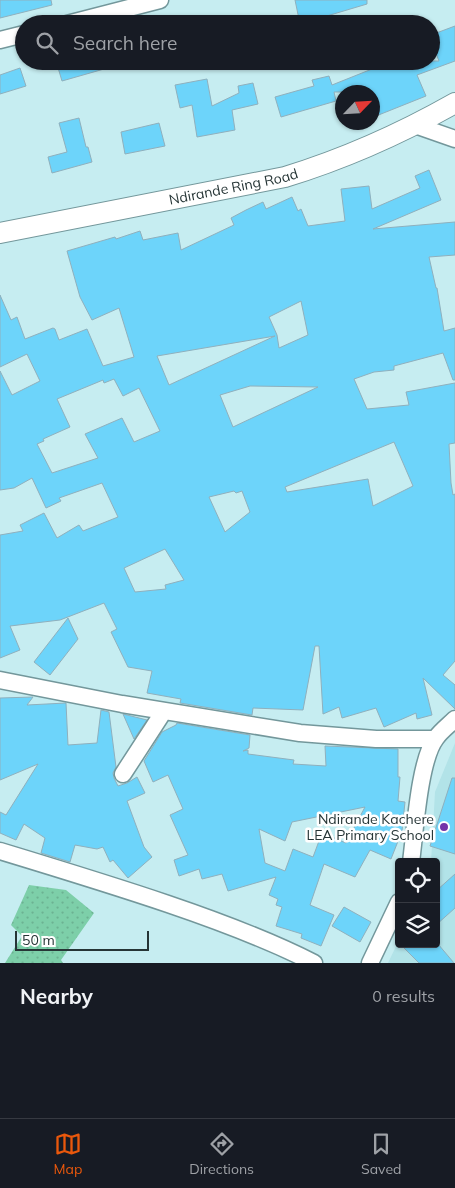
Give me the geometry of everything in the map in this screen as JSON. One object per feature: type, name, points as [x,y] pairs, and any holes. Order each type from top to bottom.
[{"type":"street","points":[[101,15],[160,0]]},
{"type":"street","points":[[0,40],[15,36]]},
{"type":"street","name":"Ndirande Ring Road","points":[[0,233],[285,177],[364,148],[455,104]]},
{"type":"street","points":[[415,125],[455,139]]},
{"type":"street","points":[[0,680],[164,711],[300,733],[376,739],[435,739]]},
{"type":"street","points":[[123,774],[164,711]]},
{"type":"street","points":[[412,858],[426,761],[435,739],[455,719]]},
{"type":"street","points":[[0,851],[95,879],[216,920],[291,951],[314,963]]},
{"type":"street","points":[[370,963],[399,903]]},
{"type":"shaded area","name":"Ndirande Kachere LEA Primary School","points":[[455,743],[455,963],[388,963],[395,948],[440,948],[440,858],[431,858],[435,792]]},
{"type":"green space","points":[[29,885],[66,890],[94,913],[61,960],[63,963],[5,963],[22,936],[11,925]]},
{"type":"building","points":[[0,0],[51,0],[52,5],[0,18]]},
{"type":"building","points":[[295,0],[367,0],[367,4],[330,15],[298,15]]},
{"type":"building","points":[[455,26],[455,61],[440,67],[440,32]]},
{"type":"building","points":[[15,70],[21,70],[26,86],[0,94],[0,75]]},
{"type":"building","points":[[59,70],[100,70],[62,81]]},
{"type":"building","points":[[370,70],[431,70],[417,75],[426,96],[380,114],[380,85],[335,85],[335,101],[281,117],[275,97],[314,86],[312,80],[329,76],[332,85]]},
{"type":"building","points":[[207,79],[212,106],[239,93],[238,86],[253,83],[258,104],[232,110],[235,130],[197,137],[192,105],[180,108],[175,85]]},
{"type":"building","points":[[79,118],[86,147],[88,147],[92,162],[52,173],[48,157],[67,152],[59,123]]},
{"type":"building","points":[[159,123],[165,146],[125,154],[121,132]]},
{"type":"building","points":[[429,170],[441,200],[373,229],[455,222],[455,255],[429,257],[437,288],[444,331],[455,328],[455,380],[453,380],[443,353],[394,366],[394,370],[374,372],[354,379],[367,409],[409,405],[406,392],[455,383],[455,443],[449,444],[451,483],[453,495],[455,494],[455,661],[443,675],[455,685],[455,709],[423,678],[432,715],[417,719],[416,713],[384,727],[376,708],[342,718],[339,707],[323,714],[319,646],[315,646],[303,710],[253,708],[252,715],[180,703],[181,699],[147,693],[152,671],[128,667],[111,632],[117,629],[104,603],[60,620],[10,626],[20,650],[0,658],[0,535],[23,531],[20,525],[44,513],[57,538],[79,525],[83,531],[118,517],[102,483],[59,498],[61,501],[46,508],[32,478],[14,488],[0,490],[0,371],[12,395],[40,381],[27,354],[0,367],[0,295],[11,320],[17,317],[25,339],[53,328],[59,340],[87,329],[103,366],[134,357],[119,308],[92,320],[80,297],[67,251],[140,231],[143,240],[178,233],[181,250],[234,225],[231,218],[246,210],[263,202],[266,209],[292,197],[298,211],[301,209],[308,226],[345,221],[341,189],[369,186],[372,209],[420,188],[415,176]],"holes":[[[301,301],[308,335],[279,348],[277,335],[269,317]],[[275,336],[169,385],[157,356]],[[114,379],[123,396],[139,388],[160,431],[134,442],[122,418],[85,434],[98,458],[52,473],[37,444],[44,441],[43,439],[70,427],[57,399],[103,380],[104,383]],[[250,386],[318,387],[233,427],[220,395]],[[394,442],[413,486],[373,506],[368,479],[287,492],[285,487]],[[242,491],[250,512],[225,532],[209,497]],[[165,549],[184,580],[165,585],[166,589],[135,592],[124,568]]]},
{"type":"building","points":[[68,618],[78,639],[50,675],[34,662]]},
{"type":"building","points":[[33,697],[27,705],[66,703],[68,745],[97,743],[101,710],[109,712],[116,767],[113,773],[114,778],[118,786],[137,777],[145,793],[127,801],[144,847],[152,857],[128,878],[113,860],[110,862],[103,847],[97,849],[75,845],[70,862],[41,853],[45,838],[24,824],[16,840],[0,833],[0,812],[6,815],[38,764],[0,780],[0,698]]},
{"type":"building","points":[[123,714],[147,720],[134,739]]},
{"type":"building","points":[[177,723],[250,735],[249,748],[243,751],[248,750],[248,754],[294,760],[293,764],[326,766],[325,746],[398,749],[398,777],[400,777],[398,801],[405,802],[402,831],[391,859],[370,850],[355,877],[324,864],[310,905],[334,915],[321,946],[301,938],[302,934],[276,926],[282,907],[276,905],[278,899],[269,895],[276,877],[228,891],[222,874],[202,879],[199,869],[179,876],[174,860],[188,855],[170,815],[183,809],[168,775],[153,782],[144,761],[162,732]],"holes":[[[365,807],[346,843],[322,833],[313,857],[293,849],[285,871],[265,863],[259,829],[285,841],[292,822]]]},
{"type":"building","points":[[452,778],[455,778],[455,854],[430,846]]},
{"type":"building","points":[[455,874],[455,908],[440,921],[440,903],[440,887]]},
{"type":"building","points":[[344,907],[371,922],[360,942],[332,926]]},
{"type":"building","points":[[440,946],[454,963],[419,963],[404,948],[440,948]]},
{"type":"place","name":"Ndirande Kachere LEA Primary School","points":[[444,827]]}]
